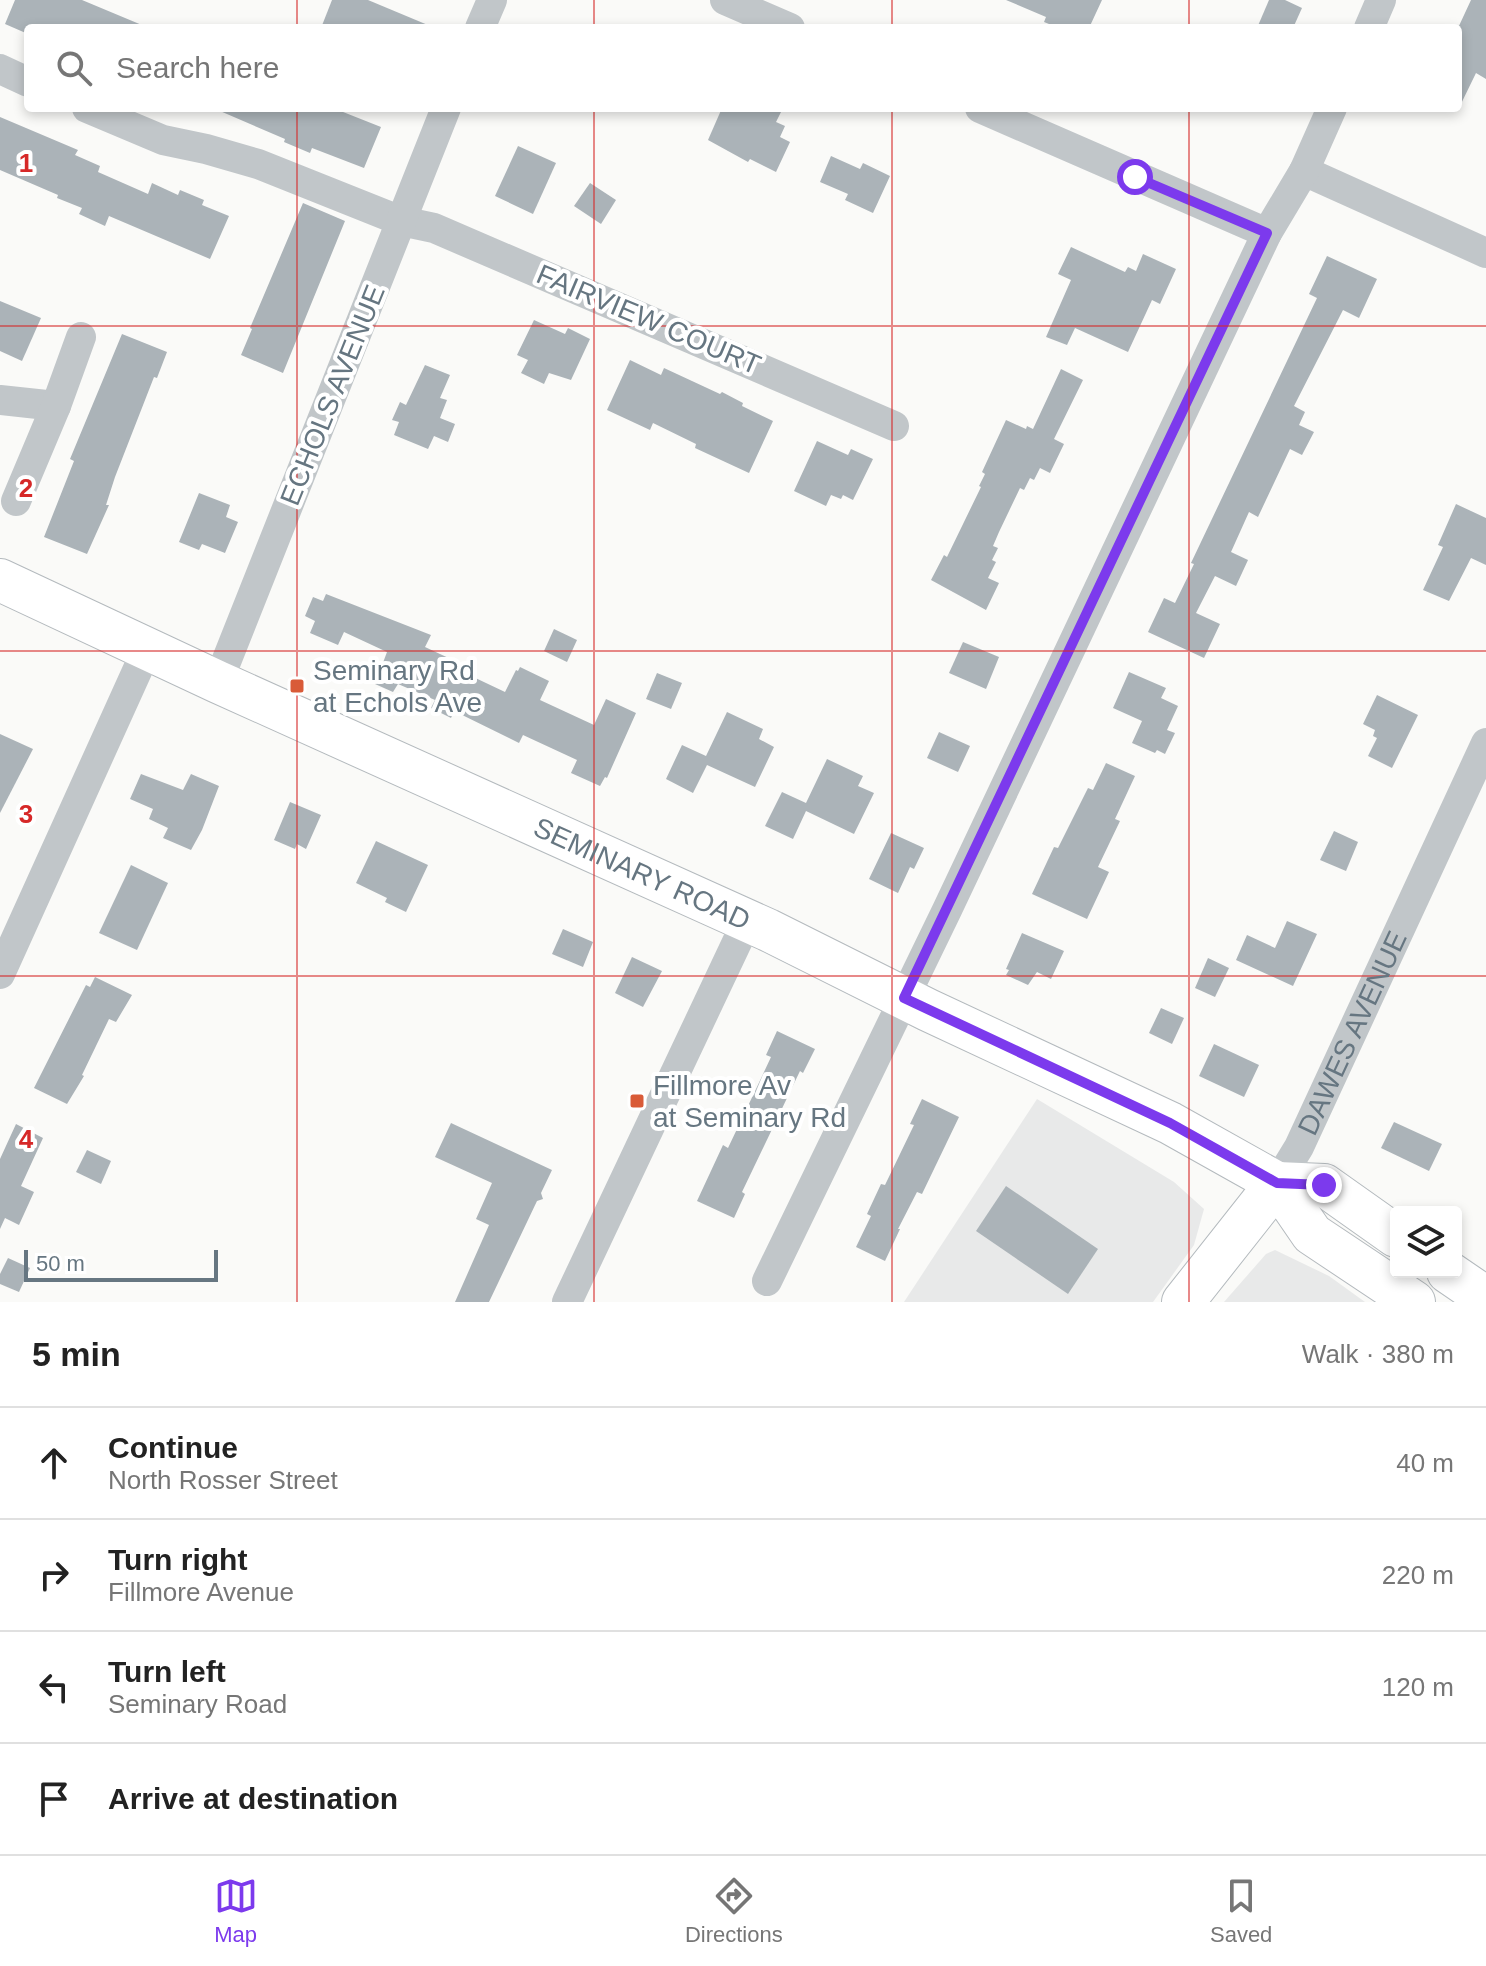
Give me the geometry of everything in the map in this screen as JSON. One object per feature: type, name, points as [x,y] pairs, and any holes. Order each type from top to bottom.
[{"type":"main road","name":"SEMINARY ROAD","points":[[0,580],[747,921],[1170,1123],[1277,1183],[1312,1234],[1414,1302]]},
{"type":"main road","name":"SEMINARY ROAD","points":[[1277,1183],[1324,1185],[1390,1232]]},
{"type":"main road","name":"DAWES AVENUE","points":[[1183,1302],[1277,1183]]},
{"type":"main road","points":[[1457,1278],[1486,1298]]},
{"type":"street","points":[[482,24],[492,0]]},
{"type":"street","points":[[725,0],[781,24]]},
{"type":"street","points":[[1371,24],[1381,0]]},
{"type":"street","points":[[0,69],[24,80]]},
{"type":"street","name":"FAIRVIEW COURT","points":[[96,112],[163,140],[258,164],[401,221],[434,228],[894,426]]},
{"type":"street","name":"ECHOLS AVENUE","points":[[218,682],[444,112]]},
{"type":"street","points":[[989,112],[1267,233]]},
{"type":"street","points":[[767,1281],[1267,233],[1304,171],[1330,112]]},
{"type":"street","points":[[1304,171],[1486,253]]},
{"type":"street","points":[[16,501],[81,337]]},
{"type":"street","points":[[0,400],[56,406]]},
{"type":"street","points":[[0,974],[147,649]]},
{"type":"street","name":"DAWES AVENUE","points":[[1277,1183],[1299,1147],[1486,743]]},
{"type":"street","points":[[567,1302],[747,921]]},
{"type":"shaded area","points":[[1037,1099],[1174,1182],[1204,1209],[1194,1245],[1153,1302],[904,1302]]},
{"type":"shaded area","points":[[1275,1250],[1329,1276],[1365,1302],[1224,1302],[1266,1254]]},
{"type":"building","points":[[15,0],[82,0],[139,24],[24,24],[24,32],[5,24]]},
{"type":"building","points":[[332,0],[368,0],[425,24],[323,24]]},
{"type":"building","points":[[1006,0],[1102,0],[1091,24],[1049,24],[1044,22],[1046,17]]},
{"type":"building","points":[[1269,0],[1285,0],[1302,8],[1295,24],[1259,24]]},
{"type":"building","points":[[1471,0],[1486,0],[1486,79],[1476,73],[1462,102],[1462,24]]},
{"type":"building","points":[[222,112],[343,112],[381,127],[364,168],[312,148],[310,153],[284,142],[285,139]]},
{"type":"building","points":[[720,112],[781,112],[776,122],[785,126],[780,137],[790,142],[776,172],[750,159],[748,162],[708,140]]},
{"type":"building","points":[[0,117],[78,150],[75,155],[100,166],[98,172],[148,194],[152,183],[178,195],[180,190],[204,200],[202,205],[229,216],[210,259],[109,216],[105,226],[79,214],[82,208],[57,198],[58,195],[0,170]]},
{"type":"building","points":[[518,146],[556,163],[533,214],[495,196]]},
{"type":"building","points":[[831,156],[860,169],[863,163],[890,176],[873,213],[845,200],[848,194],[820,182]]},
{"type":"building","points":[[590,183],[616,200],[601,224],[574,206]]},
{"type":"building","points":[[303,203],[345,221],[283,373],[241,355]]},
{"type":"building","points":[[1071,247],[1125,272],[1128,267],[1136,271],[1143,254],[1176,269],[1160,304],[1152,300],[1128,352],[1075,328],[1067,345],[1046,337],[1071,280],[1058,274]]},
{"type":"building","points":[[1327,256],[1377,279],[1359,318],[1343,310],[1294,406],[1305,412],[1299,425],[1314,432],[1302,455],[1290,449],[1258,517],[1249,512],[1231,552],[1248,560],[1236,586],[1215,576],[1196,613],[1220,624],[1204,658],[1148,632],[1164,598],[1175,603],[1194,564],[1191,563],[1317,298],[1309,294]]},
{"type":"building","points":[[0,301],[41,318],[22,361],[0,351]]},
{"type":"building","points":[[534,320],[565,334],[568,328],[590,339],[571,380],[549,373],[544,384],[521,373],[528,360],[517,355]]},
{"type":"building","points":[[122,334],[167,352],[157,378],[154,377],[115,477],[106,505],[109,505],[87,554],[44,537],[74,461],[70,459]]},
{"type":"building","points":[[630,360],[661,375],[664,368],[720,394],[722,392],[773,421],[749,473],[695,448],[696,444],[653,423],[650,430],[607,410]]},
{"type":"building","points":[[425,365],[450,375],[440,398],[447,400],[440,418],[455,424],[448,442],[434,436],[428,449],[394,435],[399,422],[392,420],[400,402],[406,405]]},
{"type":"building","points":[[1061,369],[1083,380],[1054,439],[1064,444],[1050,473],[1040,468],[1024,490],[1020,488],[999,532],[993,546],[998,548],[992,560],[996,562],[988,578],[999,583],[986,610],[931,580],[944,555],[947,557],[981,487],[985,474],[982,472],[1006,420],[1033,429]]},
{"type":"building","points":[[817,441],[848,455],[851,449],[873,459],[853,500],[843,495],[841,499],[831,495],[826,506],[794,491]]},
{"type":"building","points":[[199,493],[230,505],[226,517],[238,522],[225,553],[202,544],[199,550],[179,542]]},
{"type":"building","points":[[1456,504],[1486,518],[1486,565],[1471,558],[1449,601],[1423,590],[1443,547],[1438,545]]},
{"type":"building","points":[[326,594],[431,635],[425,647],[470,668],[467,674],[505,692],[520,667],[549,681],[540,700],[594,725],[606,699],[636,713],[607,778],[600,786],[571,773],[577,760],[523,735],[519,743],[454,711],[451,718],[431,708],[435,700],[398,684],[393,692],[375,684],[387,652],[344,632],[338,645],[310,633],[315,621],[305,616],[313,597],[323,601]]},
{"type":"building","points":[[554,629],[577,640],[567,662],[544,651]]},
{"type":"building","points":[[963,642],[999,657],[986,689],[949,673]]},
{"type":"building","points":[[1129,672],[1166,688],[1161,698],[1178,706],[1167,730],[1175,733],[1165,754],[1132,743],[1142,721],[1113,708]]},
{"type":"building","points":[[657,673],[682,683],[671,709],[646,699]]},
{"type":"building","points":[[1377,695],[1418,715],[1392,768],[1368,756],[1377,738],[1373,736],[1375,730],[1363,724]]},
{"type":"building","points":[[727,712],[763,729],[759,739],[774,747],[755,787],[707,765],[693,793],[666,779],[682,745],[706,756]]},
{"type":"building","points":[[939,732],[970,746],[958,772],[927,758]]},
{"type":"building","points":[[0,734],[33,749],[0,813]]},
{"type":"building","points":[[827,759],[863,776],[858,786],[874,793],[854,834],[806,811],[793,839],[765,826],[782,792],[806,803]]},
{"type":"building","points":[[1106,763],[1135,776],[1115,819],[1120,821],[1098,867],[1109,872],[1087,919],[1032,894],[1054,847],[1058,848],[1088,788],[1093,790]]},
{"type":"building","points":[[141,774],[183,790],[191,774],[219,786],[191,850],[163,838],[168,828],[149,819],[153,809],[130,799]]},
{"type":"building","points":[[290,802],[321,815],[306,849],[297,844],[295,849],[274,840]]},
{"type":"building","points":[[1334,831],[1358,842],[1346,871],[1320,860]]},
{"type":"building","points":[[891,833],[924,848],[914,869],[910,867],[898,893],[869,879]]},
{"type":"building","points":[[376,841],[428,865],[406,912],[385,902],[387,898],[356,883]]},
{"type":"building","points":[[131,865],[168,883],[137,950],[99,933]]},
{"type":"building","points":[[1287,921],[1317,934],[1293,986],[1236,960],[1247,935],[1275,948]]},
{"type":"building","points":[[563,929],[593,942],[583,967],[552,954]]},
{"type":"building","points":[[1022,933],[1064,951],[1051,979],[1037,972],[1028,985],[1006,975]]},
{"type":"building","points":[[632,957],[662,971],[643,1007],[615,993]]},
{"type":"building","points":[[1208,958],[1229,968],[1215,997],[1195,988]]},
{"type":"building","points":[[95,977],[132,995],[116,1022],[109,1019],[84,1076],[67,1104],[34,1088],[86,985],[90,987]]},
{"type":"building","points":[[1161,1008],[1184,1018],[1172,1044],[1149,1033]]},
{"type":"building","points":[[777,1031],[815,1049],[803,1073],[800,1071],[742,1192],[745,1194],[734,1218],[697,1201],[723,1145],[728,1148],[756,1089],[771,1057],[766,1055]]},
{"type":"building","points":[[1214,1044],[1259,1065],[1244,1097],[1199,1076]]},
{"type":"building","points":[[922,1099],[959,1117],[922,1194],[917,1192],[885,1261],[856,1247],[871,1216],[867,1214],[914,1125],[910,1124]]},
{"type":"building","points":[[1394,1122],[1442,1144],[1429,1171],[1381,1148]]},
{"type":"building","points":[[451,1123],[552,1170],[541,1193],[543,1199],[537,1201],[489,1302],[455,1302],[489,1225],[476,1219],[492,1183],[435,1157]]},
{"type":"building","points":[[16,1124],[43,1138],[21,1186],[34,1192],[19,1225],[5,1218],[0,1229],[0,1159]]},
{"type":"building","points":[[87,1150],[111,1161],[101,1184],[76,1172]]},
{"type":"building","points":[[1006,1186],[1098,1249],[1068,1294],[976,1231]]},
{"type":"building","points":[[8,1258],[30,1268],[19,1292],[0,1284],[0,1274]]},
{"type":"place","name":"Seminary Rd at Echols Ave","points":[[297,686]]},
{"type":"place","name":"Fillmore Av at Seminary Rd","points":[[637,1101]]},
{"type":"route","points":[[1135,177],[1267,233],[904,998],[1170,1123],[1277,1183],[1324,1185]]}]
